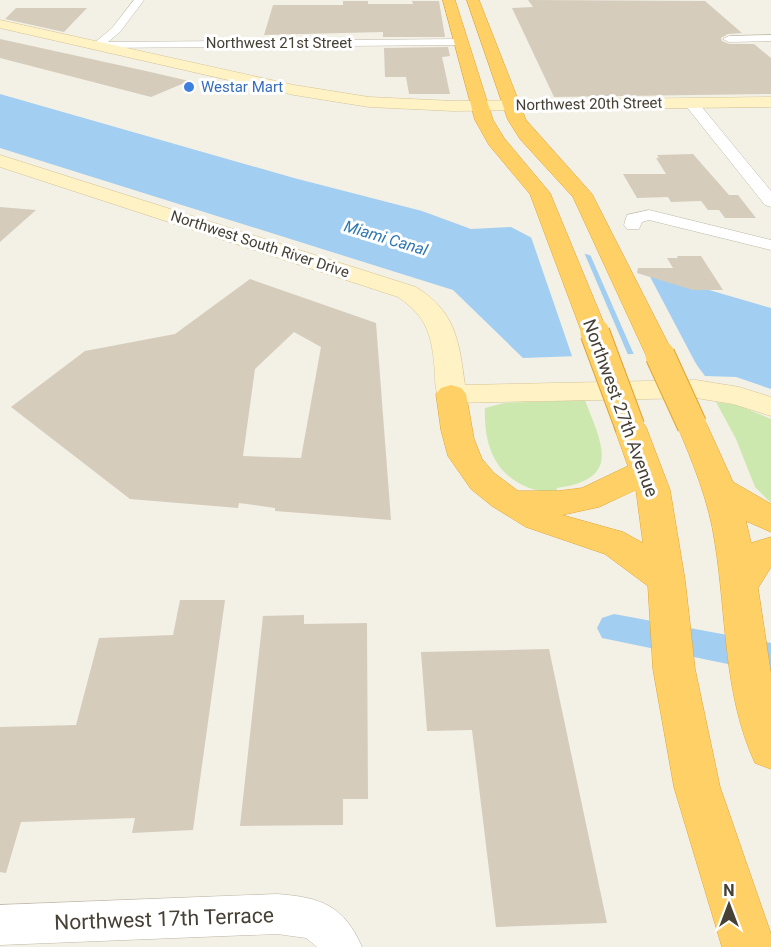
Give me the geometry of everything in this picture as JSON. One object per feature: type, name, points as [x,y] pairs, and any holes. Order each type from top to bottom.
[{"type":"highway","name":"Northwest 27th Avenue","points":[[449,0],[479,106],[490,133],[537,187],[550,215],[647,470],[653,490],[666,580],[674,669],[697,787],[749,947]]},
{"type":"highway","points":[[473,0],[517,120],[527,135],[570,179],[594,215],[692,425],[719,489],[732,536],[745,643],[769,743]]},
{"type":"highway","points":[[451,394],[460,446],[478,478],[490,489],[547,523],[610,542],[626,550],[666,580]]},
{"type":"highway","points":[[510,501],[552,506],[583,501],[647,470]]},
{"type":"highway","points":[[719,489],[771,520]]},
{"type":"highway","points":[[740,588],[751,565],[762,553],[771,550]]},
{"type":"main road","name":"Northwest 20th Street","points":[[0,24],[333,97],[407,104],[479,106],[771,102]]},
{"type":"main road","name":"Northwest South River Drive","points":[[0,161],[407,292],[426,304],[438,321],[446,350],[451,394]]},
{"type":"main road","points":[[451,394],[696,389],[739,396],[771,407]]},
{"type":"street","points":[[97,46],[116,30],[139,0]]},
{"type":"street","points":[[729,39],[771,38]]},
{"type":"street","name":"Northwest 21st Street","points":[[97,46],[461,42]]},
{"type":"street","points":[[182,65],[192,51],[218,44]]},
{"type":"street","points":[[691,103],[771,201]]},
{"type":"street","points":[[633,225],[635,217],[649,215],[771,245]]},
{"type":"street","name":"Northwest 17th Terrace","points":[[0,925],[277,914],[303,916],[334,936]]},
{"type":"green space","points":[[585,400],[601,444],[602,457],[599,468],[591,476],[578,483],[557,488],[556,494],[538,491],[523,485],[501,468],[488,442],[485,408],[504,403]]},
{"type":"green space","points":[[716,402],[737,405],[771,419],[771,503],[755,487],[736,439]]},
{"type":"water","name":"Miami Canal","points":[[0,94],[294,178],[422,211],[471,229],[511,227],[534,239],[771,308],[771,389],[736,377],[705,376],[687,352],[523,358],[453,290],[0,148]]},
{"type":"pier","points":[[530,234],[583,250],[629,357],[573,359]]},
{"type":"pier","points":[[589,252],[646,269],[704,379],[685,355],[635,357]]},
{"type":"building","points":[[528,0],[705,1],[742,33],[728,34],[721,38],[722,41],[729,44],[754,44],[771,58],[771,94],[554,97],[512,8],[533,7]]},
{"type":"building","points":[[343,1],[368,1],[368,4],[413,4],[412,1],[439,1],[445,37],[383,37],[383,32],[264,35],[273,5],[343,5]]},
{"type":"building","points":[[16,8],[87,8],[64,32],[5,19]]},
{"type":"building","points":[[0,39],[189,81],[151,97],[0,58]]},
{"type":"building","points":[[448,47],[450,56],[442,57],[450,94],[409,94],[406,77],[385,77],[384,48]]},
{"type":"building","points":[[693,154],[729,195],[738,195],[756,218],[725,218],[719,210],[708,210],[701,201],[671,202],[668,197],[637,198],[623,174],[666,174],[656,158],[659,158],[657,155]]},
{"type":"building","points":[[0,207],[36,210],[0,242]]},
{"type":"building","points":[[677,256],[701,256],[723,290],[693,290],[637,273],[638,268],[673,268],[667,258],[678,258]]},
{"type":"building","points":[[250,279],[376,323],[391,520],[275,511],[275,508],[239,503],[238,508],[130,499],[11,407],[85,351],[175,334]],"holes":[[[294,332],[321,347],[301,458],[243,456],[255,369]]]},
{"type":"building","points":[[180,600],[225,600],[193,830],[132,833],[135,818],[21,822],[6,873],[0,872],[0,727],[76,725],[99,638],[173,635]]},
{"type":"building","points":[[304,615],[304,624],[367,623],[368,799],[343,799],[343,825],[240,826],[263,616]]},
{"type":"building","points":[[549,649],[607,923],[496,927],[472,730],[427,731],[421,652]]},
{"type":"waterway","points":[[614,628],[771,658]]},
{"type":"place","name":"Westar Mart","points":[[189,87]]}]
